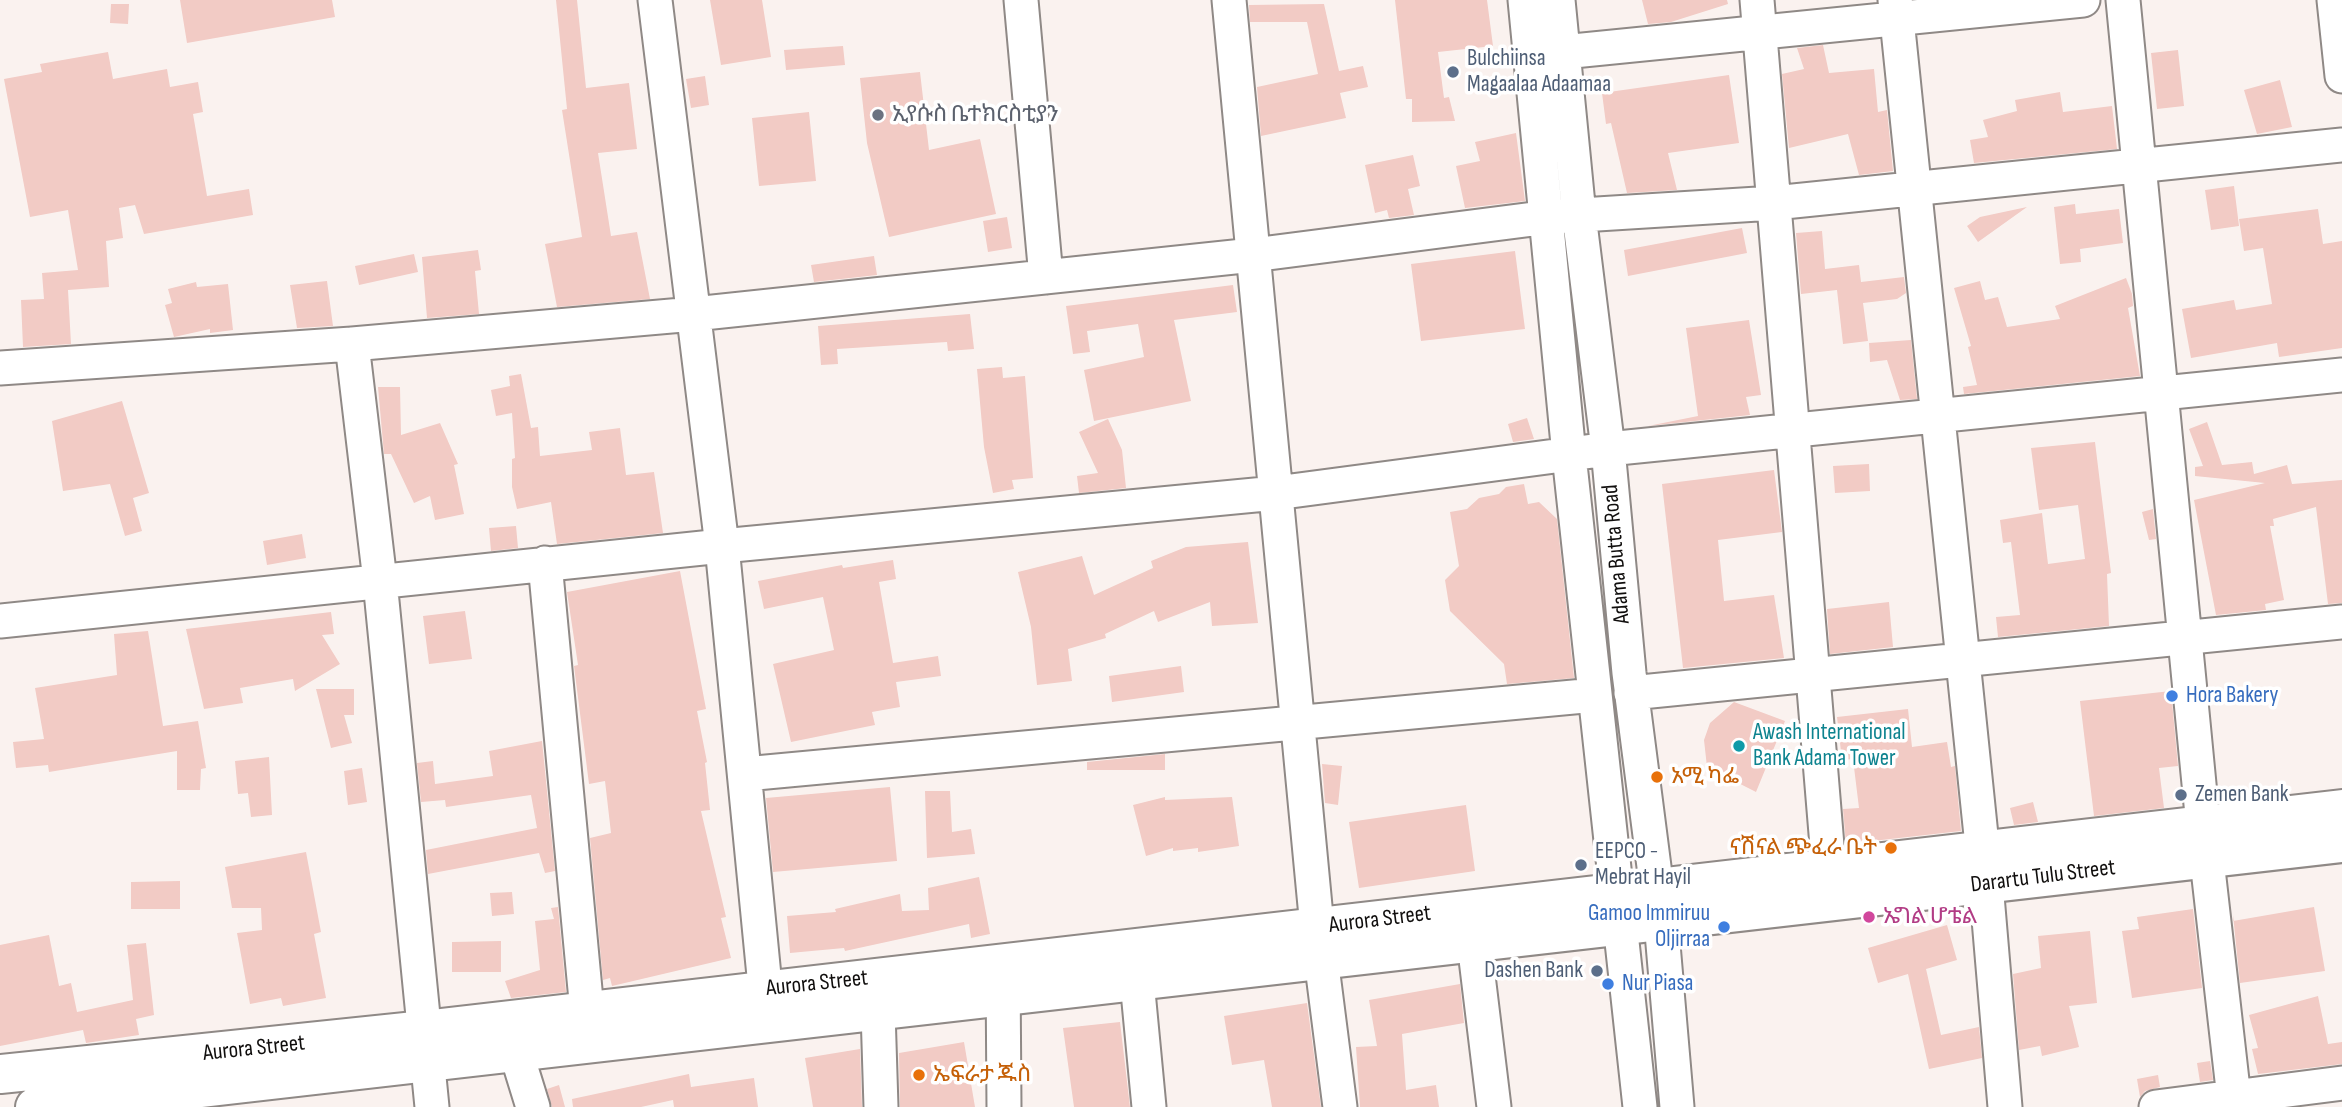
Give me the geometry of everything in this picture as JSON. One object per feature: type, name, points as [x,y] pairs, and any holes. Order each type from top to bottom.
[{"type":"main road","name":"Darartu Tulu Street","points":[[2205,842],[2342,809]]},
{"type":"main road","name":"Darartu Tulu Street","points":[[1637,903],[2205,842],[2342,843]]},
{"type":"main road","name":"Aurora Street","points":[[426,1046],[516,1052],[766,1007],[1472,926],[1637,903]]},
{"type":"main road","name":"Aurora Street","points":[[35,1107],[219,1082],[426,1046],[587,1011],[766,1007]]},
{"type":"main road","name":"Aurora Street","points":[[0,1074],[219,1082]]},
{"type":"street","points":[[655,0],[722,545],[766,1007]]},
{"type":"street","points":[[1021,0],[1046,277]]},
{"type":"street","points":[[1229,0],[1319,943],[1340,1107]]},
{"type":"street","name":"Adama Butta Road","points":[[1525,0],[1608,449],[1631,693],[1640,1107]]},
{"type":"street","name":"Adama Butta Road","points":[[1558,0],[1563,52],[1569,455],[1595,695],[1677,1107]]},
{"type":"street","points":[[1757,0],[1830,884]]},
{"type":"street","points":[[1563,52],[1760,33],[1896,9],[2083,0]]},
{"type":"street","points":[[2123,0],[2205,842],[2234,1102]]},
{"type":"street","points":[[2334,0],[2342,76]]},
{"type":"street","points":[[1896,9],[1984,867],[2005,1107]]},
{"type":"street","points":[[0,368],[352,344],[694,314],[1253,255],[1564,216],[1774,203],[2342,145]]},
{"type":"street","points":[[352,344],[380,581],[432,1107]]},
{"type":"street","points":[[0,621],[722,545],[1276,493],[1608,449],[2342,375]]},
{"type":"street","points":[[545,563],[587,1011]]},
{"type":"street","points":[[1631,693],[2342,622]]},
{"type":"street","points":[[745,774],[1595,695]]},
{"type":"street","points":[[1472,926],[1494,1107]]},
{"type":"street","points":[[1132,965],[1149,1107]]},
{"type":"street","points":[[1003,980],[1004,1107]]},
{"type":"street","points":[[875,994],[881,1107]]},
{"type":"street","points":[[516,1052],[533,1107]]},
{"type":"street","points":[[2156,1107],[2234,1102],[2342,1083]]},
{"type":"building","points":[[180,0],[332,0],[335,17],[187,43]]},
{"type":"building","points":[[556,0],[577,0],[586,88],[629,83],[637,149],[598,153],[611,236],[637,232],[650,299],[557,307],[545,244],[582,237],[562,110],[567,109]]},
{"type":"building","points":[[710,0],[762,0],[771,57],[721,65]]},
{"type":"building","points":[[1395,0],[1487,0],[1493,46],[1438,52],[1444,98],[1449,97],[1455,121],[1412,122],[1412,99],[1406,99]]},
{"type":"building","points":[[1642,0],[1727,0],[1728,4],[1671,22],[1648,24]]},
{"type":"building","points":[[111,4],[129,4],[128,24],[110,23]]},
{"type":"building","points":[[1324,4],[1339,71],[1363,66],[1368,87],[1340,93],[1346,118],[1261,136],[1257,87],[1318,74],[1307,22],[1250,22],[1249,5]]},
{"type":"building","points":[[1823,45],[1829,73],[1874,69],[1878,112],[1887,110],[1893,171],[1859,175],[1848,134],[1789,148],[1782,74],[1804,69],[1797,48]]},
{"type":"building","points":[[843,46],[845,65],[786,70],[784,50]]},
{"type":"building","points":[[2178,50],[2184,106],[2157,109],[2151,53]]},
{"type":"building","points":[[108,52],[113,79],[167,69],[170,87],[198,82],[203,112],[193,114],[207,196],[249,189],[253,215],[144,234],[135,205],[119,208],[123,238],[106,241],[109,287],[68,290],[71,344],[23,347],[21,300],[44,299],[42,273],[78,270],[68,210],[30,217],[4,79],[42,72],[40,64]]},
{"type":"building","points":[[920,72],[929,150],[980,139],[996,214],[889,237],[867,143],[860,78]]},
{"type":"building","points":[[1729,75],[1739,143],[1668,153],[1677,190],[1627,193],[1611,123],[1606,124],[1602,93]]},
{"type":"building","points":[[705,76],[709,105],[691,108],[686,79]]},
{"type":"building","points":[[2280,80],[2292,127],[2257,134],[2244,90]]},
{"type":"building","points":[[2060,92],[2063,112],[2112,106],[2117,149],[1974,163],[1970,140],[1988,137],[1983,120],[2017,111],[2015,100]]},
{"type":"building","points":[[809,112],[816,181],[759,186],[752,118]]},
{"type":"building","points":[[1516,133],[1525,201],[1465,208],[1456,166],[1480,161],[1475,142]]},
{"type":"building","points":[[1413,155],[1420,186],[1408,189],[1414,215],[1389,218],[1387,210],[1375,213],[1365,165]]},
{"type":"building","points":[[2234,186],[2239,226],[2211,230],[2205,190]]},
{"type":"building","points":[[2075,204],[2076,214],[2119,209],[2123,243],[2080,249],[2081,262],[2060,264],[2054,207]]},
{"type":"building","points":[[2027,207],[1978,242],[1967,226],[1980,217]]},
{"type":"building","points":[[2318,209],[2323,244],[2342,241],[2342,348],[2279,357],[2277,343],[2191,358],[2182,309],[2234,300],[2236,310],[2272,304],[2263,248],[2244,251],[2239,219]]},
{"type":"building","points":[[1007,217],[1012,248],[988,252],[983,221]]},
{"type":"building","points":[[1742,228],[1747,253],[1628,276],[1624,250]]},
{"type":"building","points":[[1822,231],[1825,269],[1859,265],[1861,282],[1904,277],[1906,293],[1897,299],[1863,303],[1868,341],[1843,344],[1837,290],[1801,294],[1796,233]]},
{"type":"building","points":[[478,250],[481,270],[475,271],[479,314],[427,318],[422,257]]},
{"type":"building","points":[[1515,251],[1525,329],[1421,341],[1411,264]]},
{"type":"building","points":[[414,254],[418,272],[359,285],[355,266]]},
{"type":"building","points":[[874,256],[877,275],[814,282],[811,265]]},
{"type":"building","points":[[2126,278],[2132,294],[2133,306],[2128,308],[2140,376],[1964,394],[1963,387],[1977,385],[1968,347],[1971,346],[1954,288],[1980,281],[1985,300],[1998,297],[2007,327],[2060,319],[2055,306]]},
{"type":"building","points":[[327,281],[333,326],[297,328],[290,285]]},
{"type":"building","points":[[196,282],[197,287],[228,284],[233,330],[210,333],[210,329],[174,337],[165,305],[172,303],[168,289]]},
{"type":"building","points":[[1233,285],[1237,312],[1174,320],[1191,401],[1094,421],[1084,370],[1144,357],[1138,324],[1087,331],[1090,352],[1073,354],[1066,306]]},
{"type":"building","points":[[970,314],[974,349],[948,351],[947,342],[837,349],[838,364],[821,365],[818,326]]},
{"type":"building","points":[[1749,320],[1761,395],[1746,397],[1750,415],[1648,426],[1698,416],[1686,328]]},
{"type":"building","points":[[1911,340],[1917,399],[1900,400],[1887,360],[1870,362],[1869,343]]},
{"type":"building","points":[[1002,367],[1003,378],[1025,376],[1033,478],[1012,480],[1014,489],[993,493],[984,447],[977,369]]},
{"type":"building","points":[[521,374],[531,428],[538,427],[540,456],[592,450],[589,432],[620,428],[626,475],[654,472],[663,533],[557,544],[551,502],[517,509],[512,487],[512,459],[515,458],[512,413],[496,416],[491,390],[510,386],[509,376]]},
{"type":"building","points":[[378,387],[400,387],[401,435],[440,423],[458,464],[454,465],[464,514],[435,520],[430,496],[414,503],[391,454],[384,454]]},
{"type":"building","points":[[122,401],[149,493],[133,498],[142,531],[125,536],[110,484],[63,491],[52,421]]},
{"type":"building","points":[[1527,418],[1534,439],[1513,442],[1508,424]]},
{"type":"building","points":[[1108,419],[1122,450],[1126,488],[1079,493],[1077,476],[1098,473],[1079,432]]},
{"type":"building","points":[[2207,422],[2222,465],[2252,462],[2254,474],[2287,465],[2292,484],[2342,480],[2342,603],[2328,604],[2316,507],[2273,519],[2274,526],[2270,526],[2284,600],[2265,604],[2266,610],[2216,615],[2194,500],[2265,483],[2195,476],[2195,467],[2203,466],[2189,429]]},
{"type":"building","points":[[2095,442],[2111,573],[2107,574],[2109,626],[1998,637],[1996,617],[2020,615],[2011,542],[2003,543],[2000,520],[2042,513],[2048,564],[2085,559],[2078,505],[2039,510],[2031,448]]},
{"type":"building","points":[[1869,464],[1870,491],[1835,493],[1833,466]]},
{"type":"building","points":[[1774,470],[1782,532],[1718,540],[1724,601],[1774,595],[1784,658],[1683,668],[1662,484]]},
{"type":"building","points":[[1524,484],[1528,504],[1539,502],[1557,519],[1574,678],[1507,684],[1504,664],[1450,611],[1445,580],[1459,566],[1450,512],[1467,509],[1479,498],[1499,494],[1506,487]]},
{"type":"building","points":[[2153,509],[2156,539],[2149,540],[2142,512]]},
{"type":"building","points":[[516,526],[518,548],[491,551],[489,528]]},
{"type":"building","points":[[302,534],[306,558],[267,565],[263,541]]},
{"type":"building","points":[[1248,542],[1258,623],[1212,626],[1210,602],[1158,622],[1154,611],[1105,634],[1106,638],[1068,649],[1072,681],[1037,685],[1031,627],[1018,572],[1082,556],[1094,595],[1153,568],[1151,561],[1186,547]]},
{"type":"building","points":[[893,560],[896,579],[879,582],[893,663],[938,656],[941,676],[896,682],[900,707],[872,712],[875,725],[791,742],[773,664],[834,650],[823,597],[764,609],[758,581],[842,565],[843,568]]},
{"type":"building","points":[[680,571],[706,709],[697,711],[707,762],[710,810],[701,811],[726,917],[721,918],[731,958],[612,986],[610,978],[603,980],[590,838],[611,833],[605,781],[589,784],[574,666],[578,665],[567,592]]},
{"type":"building","points":[[1889,602],[1893,647],[1830,654],[1827,609]]},
{"type":"building","points":[[465,611],[472,659],[429,664],[423,616]]},
{"type":"building","points":[[331,612],[334,634],[322,635],[340,664],[295,691],[293,679],[240,688],[243,703],[204,709],[186,629]]},
{"type":"building","points":[[148,631],[163,726],[198,721],[206,768],[201,769],[200,790],[177,790],[177,751],[49,772],[48,765],[16,768],[13,742],[44,739],[35,688],[117,675],[114,634]]},
{"type":"building","points":[[1181,666],[1184,692],[1112,702],[1109,676]]},
{"type":"building","points":[[316,689],[354,689],[354,715],[344,715],[352,743],[331,748]]},
{"type":"building","points":[[2171,691],[2178,766],[2159,768],[2164,808],[2094,816],[2080,701]]},
{"type":"building","name":"Awash International Bank Adama Tower","points":[[1734,702],[1785,721],[1756,792],[1707,767],[1704,740],[1710,723]]},
{"type":"building","points":[[1908,709],[1912,747],[1947,742],[1951,767],[1955,766],[1961,831],[1846,844],[1843,809],[1859,808],[1853,759],[1842,760],[1837,717]]},
{"type":"building","points":[[542,741],[555,871],[545,873],[539,853],[428,874],[426,850],[537,828],[531,795],[446,807],[445,800],[421,802],[417,763],[433,761],[435,784],[493,776],[489,751]]},
{"type":"building","points":[[1165,754],[1165,770],[1087,770],[1087,762]]},
{"type":"building","points":[[269,757],[272,815],[251,817],[248,793],[238,794],[235,761]]},
{"type":"building","points":[[1322,764],[1342,766],[1338,805],[1325,803]]},
{"type":"building","points":[[362,768],[367,802],[348,805],[344,771]]},
{"type":"building","points":[[890,787],[897,861],[773,872],[766,798]]},
{"type":"building","points":[[925,791],[950,791],[952,832],[971,829],[975,854],[927,858]]},
{"type":"building","points":[[1165,797],[1165,800],[1232,797],[1239,846],[1198,852],[1198,848],[1173,851],[1173,848],[1146,856],[1133,805]]},
{"type":"building","points":[[2033,802],[2038,822],[2014,825],[2010,808]]},
{"type":"building","points":[[1466,805],[1475,871],[1359,888],[1349,822]]},
{"type":"building","points":[[306,852],[321,932],[314,934],[326,998],[283,1006],[281,998],[250,1004],[237,933],[262,930],[261,908],[232,908],[225,867]]},
{"type":"building","points":[[979,877],[990,934],[971,938],[969,924],[845,951],[844,948],[790,953],[787,916],[836,912],[835,909],[900,894],[902,911],[929,910],[928,888]]},
{"type":"building","points":[[180,881],[180,909],[131,909],[131,882]]},
{"type":"building","points":[[512,892],[514,914],[492,916],[490,893]]},
{"type":"building","points":[[558,907],[566,992],[511,998],[505,981],[540,970],[535,921],[554,919],[551,908]]},
{"type":"building","points":[[2314,907],[2325,971],[2240,983],[2234,921]]},
{"type":"building","points":[[2193,909],[2202,988],[2132,998],[2122,931],[2139,929],[2137,917]]},
{"type":"building","points":[[1947,925],[1957,960],[1926,969],[1941,1035],[1979,1027],[1982,1058],[1929,1069],[1908,974],[1878,983],[1868,948]]},
{"type":"building","points":[[2090,931],[2097,1003],[2069,1006],[2079,1047],[2042,1056],[2040,1046],[2019,1050],[2013,974],[2041,968],[2038,936]]},
{"type":"building","points":[[49,935],[59,986],[71,983],[77,1012],[133,1000],[127,945],[146,943],[154,1015],[136,1019],[139,1035],[86,1043],[83,1030],[0,1046],[0,945]]},
{"type":"building","points":[[501,941],[501,972],[452,972],[452,942]]},
{"type":"building","points":[[1460,984],[1464,1023],[1402,1034],[1406,1090],[1436,1085],[1439,1107],[1360,1107],[1356,1047],[1377,1046],[1369,1000]]},
{"type":"building","points":[[2318,996],[2328,1044],[2342,1042],[2342,1064],[2258,1074],[2252,1049],[2258,1048],[2249,1015]]},
{"type":"building","points":[[1307,1003],[1321,1107],[1272,1107],[1264,1060],[1232,1065],[1224,1016]]},
{"type":"building","points":[[1120,1022],[1130,1107],[1074,1107],[1063,1028]]},
{"type":"building","points":[[964,1042],[975,1107],[900,1107],[899,1053]]},
{"type":"building","points":[[860,1049],[862,1107],[813,1107],[805,1058]]},
{"type":"building","points":[[2210,1061],[2213,1080],[2200,1082],[2197,1063]]},
{"type":"building","points":[[689,1074],[691,1087],[754,1078],[758,1107],[674,1107],[673,1100],[641,1107],[573,1107],[572,1099]]},
{"type":"building","points":[[2158,1075],[2160,1087],[2145,1091],[2140,1097],[2137,1079]]},
{"type":"building","points":[[559,1085],[565,1107],[552,1107],[547,1089]]},
{"type":"place","name":"Bulchiinsa Magaalaa Adaamaa","points":[[1453,72]]},
{"type":"place","name":"ኢየሱስ ቤተክርስቲያን","points":[[878,115]]},
{"type":"place","name":"Hora Bakery","points":[[2172,696]]},
{"type":"place","name":"Awash International Bank Adama Tower","points":[[1739,746]]},
{"type":"place","name":"አሚ ካፌ","points":[[1657,777]]},
{"type":"place","name":"Zemen Bank","points":[[2181,795]]},
{"type":"place","name":"ናሽናል ጭፈራ ቤት","points":[[1891,848]]},
{"type":"place","name":"EEPCO - Mebrat Hayil","points":[[1581,865]]},
{"type":"place","name":"ኤግል ሆቴል","points":[[1869,917]]},
{"type":"place","name":"Gamoo Immiruu Oljirraa","points":[[1724,927]]},
{"type":"place","name":"Dashen Bank","points":[[1597,971]]},
{"type":"place","name":"Nur Piasa","points":[[1608,984]]},
{"type":"place","name":"ኤፍራታ ጁስ","points":[[919,1075]]}]
